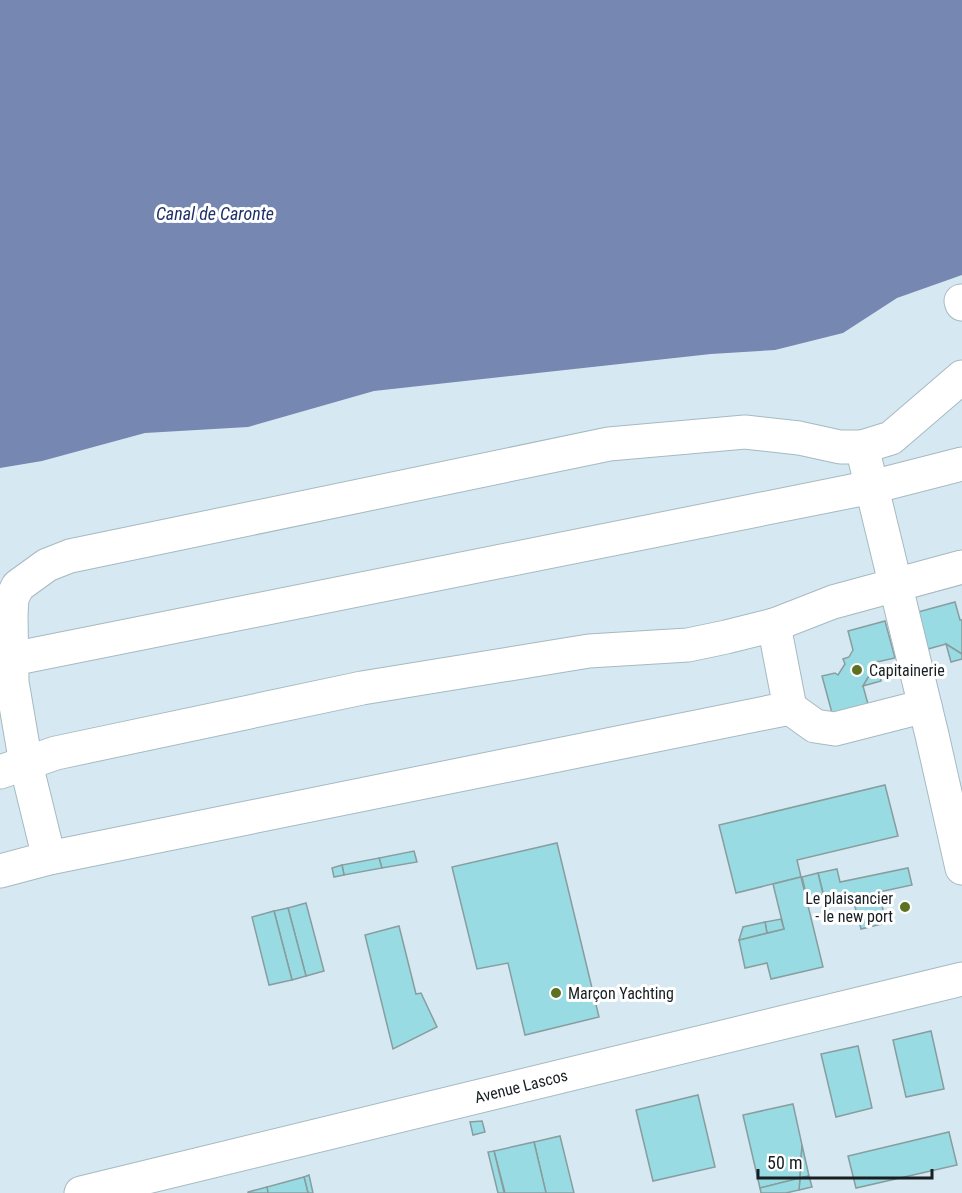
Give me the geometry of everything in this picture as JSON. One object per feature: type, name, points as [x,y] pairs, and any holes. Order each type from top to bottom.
[{"type":"street","points":[[49,858],[13,768],[11,615],[12,598],[18,586],[47,566],[70,556],[609,444],[745,432],[799,438],[840,447],[862,447],[891,438],[962,377]]},
{"type":"street","points":[[862,447],[929,720],[962,868]]},
{"type":"street","points":[[12,659],[872,488],[962,464]]},
{"type":"street","points":[[13,768],[56,753],[362,688],[589,651],[688,645],[774,625],[833,602],[962,567]]},
{"type":"street","points":[[774,625],[790,708],[815,726],[835,729],[929,720]]},
{"type":"street","points":[[0,871],[49,858],[790,708]]},
{"type":"street","points":[[962,966],[962,979]]},
{"type":"street","name":"Avenue Lascos","points":[[81,1193],[962,979]]},
{"type":"water","name":"Canal de Caronte","points":[[0,0],[962,0],[962,275],[897,298],[843,333],[775,350],[711,354],[374,391],[248,427],[145,433],[42,461],[0,468]]},
{"type":"building","points":[[955,602],[960,620],[962,620],[962,654],[946,644],[928,649],[918,612]]},
{"type":"building","points":[[885,621],[895,658],[877,662],[863,686],[868,704],[832,713],[822,676],[835,673],[838,675],[845,664],[843,659],[849,657],[853,650],[848,631]]},
{"type":"building","points":[[946,644],[962,654],[962,659],[951,662]]},
{"type":"building","points":[[877,662],[881,681],[863,686]]},
{"type":"building","points":[[885,785],[898,836],[797,860],[801,877],[736,893],[719,825]]},
{"type":"building","points":[[557,843],[599,1017],[525,1035],[508,963],[477,969],[452,867]]},
{"type":"building","points":[[414,851],[417,862],[382,868],[379,858]]},
{"type":"building","points":[[379,858],[382,868],[344,875],[342,865]]},
{"type":"building","points":[[342,865],[344,875],[334,877],[332,868]]},
{"type":"building","points":[[908,868],[912,885],[879,892],[886,923],[861,929],[853,899],[842,901],[841,896],[825,900],[818,873],[837,869],[840,882]]},
{"type":"building","points":[[818,873],[823,894],[807,898],[802,877]]},
{"type":"building","points":[[801,877],[823,967],[771,979],[767,963],[745,968],[739,940],[784,929],[773,884]]},
{"type":"building","points":[[306,903],[324,971],[306,976],[288,908]]},
{"type":"building","points":[[288,908],[306,976],[292,980],[274,911]]},
{"type":"building","points":[[274,911],[292,980],[269,985],[252,917]]},
{"type":"building","points":[[781,919],[784,929],[767,933],[765,922]]},
{"type":"building","points":[[765,922],[767,933],[739,940],[743,927]]},
{"type":"building","points":[[399,926],[416,994],[421,993],[437,1027],[393,1049],[365,935]]},
{"type":"building","points":[[931,1031],[944,1089],[906,1097],[893,1040]]},
{"type":"building","points":[[858,1046],[872,1108],[836,1117],[821,1054]]},
{"type":"building","points":[[698,1095],[715,1167],[653,1181],[636,1110]]},
{"type":"building","points":[[793,1104],[802,1145],[800,1178],[760,1188],[743,1115]]},
{"type":"building","points":[[482,1121],[485,1132],[473,1135],[470,1122]]},
{"type":"building","points":[[949,1132],[957,1165],[856,1188],[848,1156]]},
{"type":"building","points":[[560,1136],[574,1193],[546,1193],[534,1142]]},
{"type":"building","points":[[534,1142],[546,1193],[505,1193],[494,1151]]},
{"type":"building","points":[[802,1145],[809,1176],[800,1178]]},
{"type":"building","points":[[494,1151],[505,1193],[498,1193],[488,1152]]},
{"type":"building","points":[[309,1175],[313,1193],[308,1193],[304,1177]]},
{"type":"building","points":[[809,1176],[812,1187],[799,1190],[800,1178]]},
{"type":"building","points":[[304,1177],[308,1193],[268,1193],[267,1187]]},
{"type":"building","points":[[800,1178],[799,1190],[786,1193],[761,1193],[760,1188]]},
{"type":"building","points":[[267,1187],[268,1193],[248,1193],[248,1192]]},
{"type":"place","name":"Capitainerie","points":[[857,670]]},
{"type":"place","name":"Le plaisancier - le new port","points":[[905,907]]},
{"type":"place","name":"Marçon Yachting","points":[[556,993]]}]
